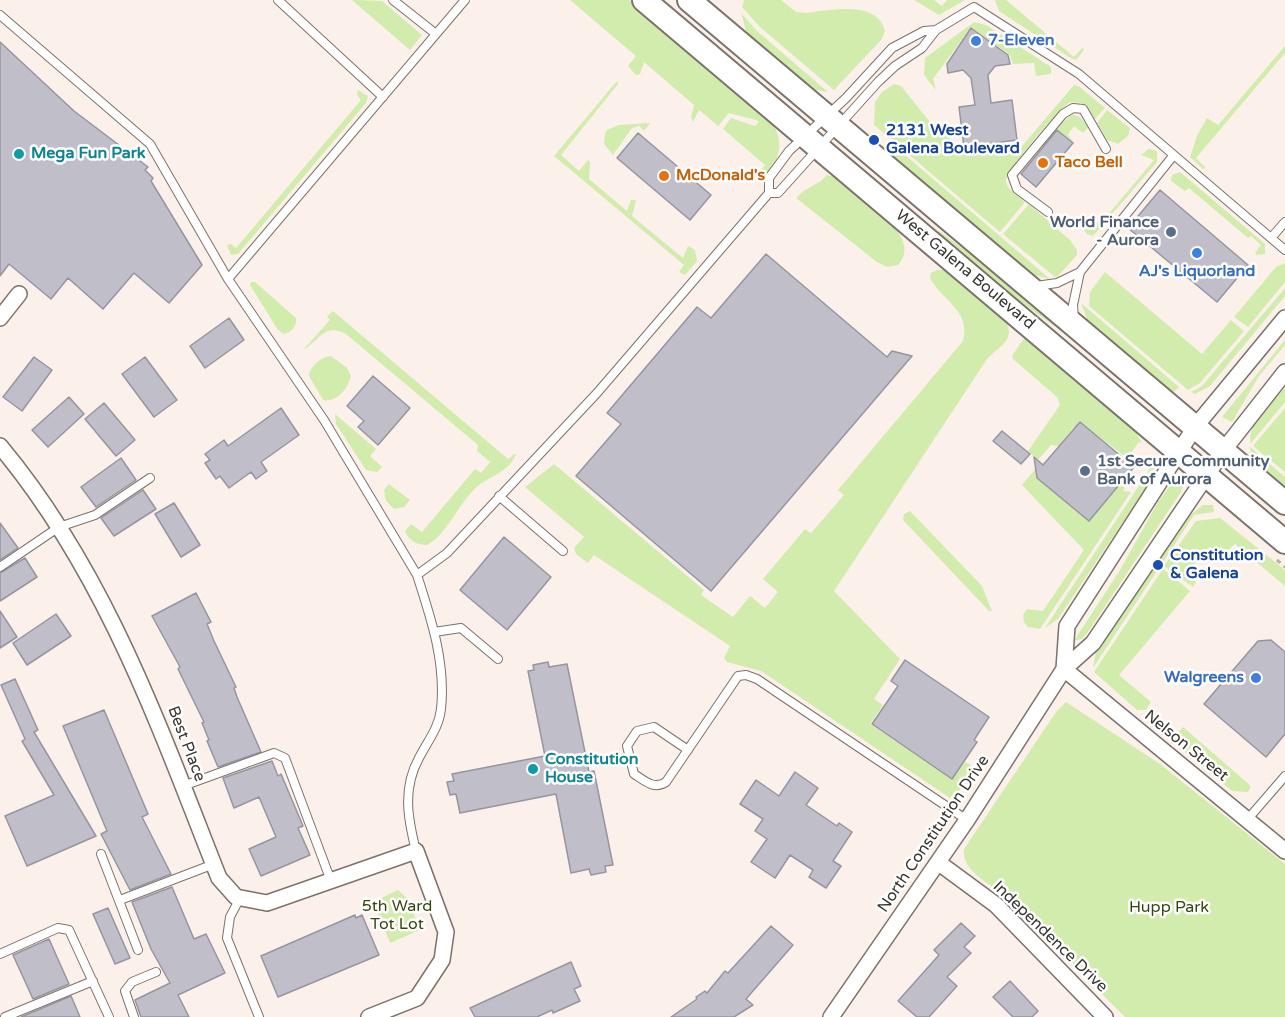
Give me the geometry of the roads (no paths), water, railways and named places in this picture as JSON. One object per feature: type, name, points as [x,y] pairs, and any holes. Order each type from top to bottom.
[{"type":"main road","name":"West Galena Boulevard","points":[[644,0],[1285,542]]},
{"type":"main road","name":"West Galena Boulevard","points":[[689,0],[1285,503]]},
{"type":"street","points":[[0,318],[19,294]]},
{"type":"street","name":"North Constitution Drive","points":[[1064,669],[1067,626],[1195,427],[1285,318]]},
{"type":"street","name":"North Constitution Drive","points":[[831,1017],[939,863],[1064,669],[1093,643],[1223,451],[1285,372]]},
{"type":"street","name":"Best Place","points":[[0,446],[28,479],[93,580],[146,692],[219,878],[236,897],[240,898]]},
{"type":"street","name":"Nelson Street","points":[[1064,669],[1285,851]]},
{"type":"street","points":[[240,898],[267,903],[416,851],[446,932],[442,960],[417,998],[369,1017]]},
{"type":"street","name":"Independence Drive","points":[[939,863],[996,905],[1106,1017]]},
{"type":"lane","points":[[278,0],[383,97]]},
{"type":"lane","points":[[393,0],[436,34]]},
{"type":"lane","points":[[228,279],[465,0]]},
{"type":"lane","points":[[769,193],[778,193],[812,142],[832,122],[895,66],[922,48],[936,30],[974,7],[980,0]]},
{"type":"lane","points":[[974,7],[1079,74],[1285,250]]},
{"type":"lane","points":[[0,15],[150,144],[228,279],[318,412],[417,575],[439,651],[441,710],[434,733],[418,759],[408,786],[407,816],[416,851]]},
{"type":"lane","points":[[417,575],[447,553],[597,393],[769,193],[768,178],[789,151],[812,142],[832,122],[892,48],[924,31],[936,30]]},
{"type":"lane","points":[[1047,212],[1017,189],[1012,175],[1063,114],[1073,108],[1083,109],[1106,149]]},
{"type":"lane","points":[[1075,326],[1073,305],[1080,272],[1173,156]]},
{"type":"lane","points":[[1271,238],[1285,222]]},
{"type":"lane","points":[[1026,284],[1050,285],[1080,272]]},
{"type":"lane","points":[[0,567],[59,527],[95,515],[150,478]]},
{"type":"lane","points":[[499,496],[563,551]]},
{"type":"lane","points":[[434,632],[461,628],[498,659]]},
{"type":"lane","points":[[688,750],[654,726],[636,731],[627,746],[634,774],[656,786],[666,782],[688,750],[738,676],[746,675],[757,679],[967,820]]},
{"type":"lane","points":[[183,786],[274,753],[285,758],[331,881]]},
{"type":"lane","points":[[1247,820],[1285,776]]},
{"type":"lane","points":[[101,854],[138,950]]},
{"type":"lane","points":[[120,900],[214,864]]},
{"type":"lane","points":[[240,898],[230,917],[227,938],[260,1017]]},
{"type":"lane","points":[[0,954],[58,928],[69,930],[109,1017]]},
{"type":"lane","points":[[134,1017],[125,991],[132,982],[156,972]]},
{"type":"lane","points":[[5,1017],[93,981]]},
{"type":"place","name":"7-Eleven","points":[[976,41]]},
{"type":"place","name":"2131 West Galena Boulevard","points":[[874,140]]},
{"type":"place","name":"Mega Fun Park","points":[[19,154]]},
{"type":"place","name":"Taco Bell","points":[[1043,163]]},
{"type":"place","name":"McDonald's","points":[[664,176]]},
{"type":"place","name":"World Finance - Aurora","points":[[1171,232]]},
{"type":"place","name":"AJ's Liquorland","points":[[1197,253]]},
{"type":"place","name":"1st Secure Community Bank of Aurora","points":[[1085,471]]},
{"type":"place","name":"Constitution & Galena","points":[[1158,565]]},
{"type":"place","name":"Walgreens","points":[[1256,678]]},
{"type":"place","name":"Constitution House","points":[[533,769]]},
{"type":"park label","name":"Hupp Park","points":[[1169,908]]},
{"type":"park label","name":"5th Ward Tot Lot","points":[[397,916]]}]
